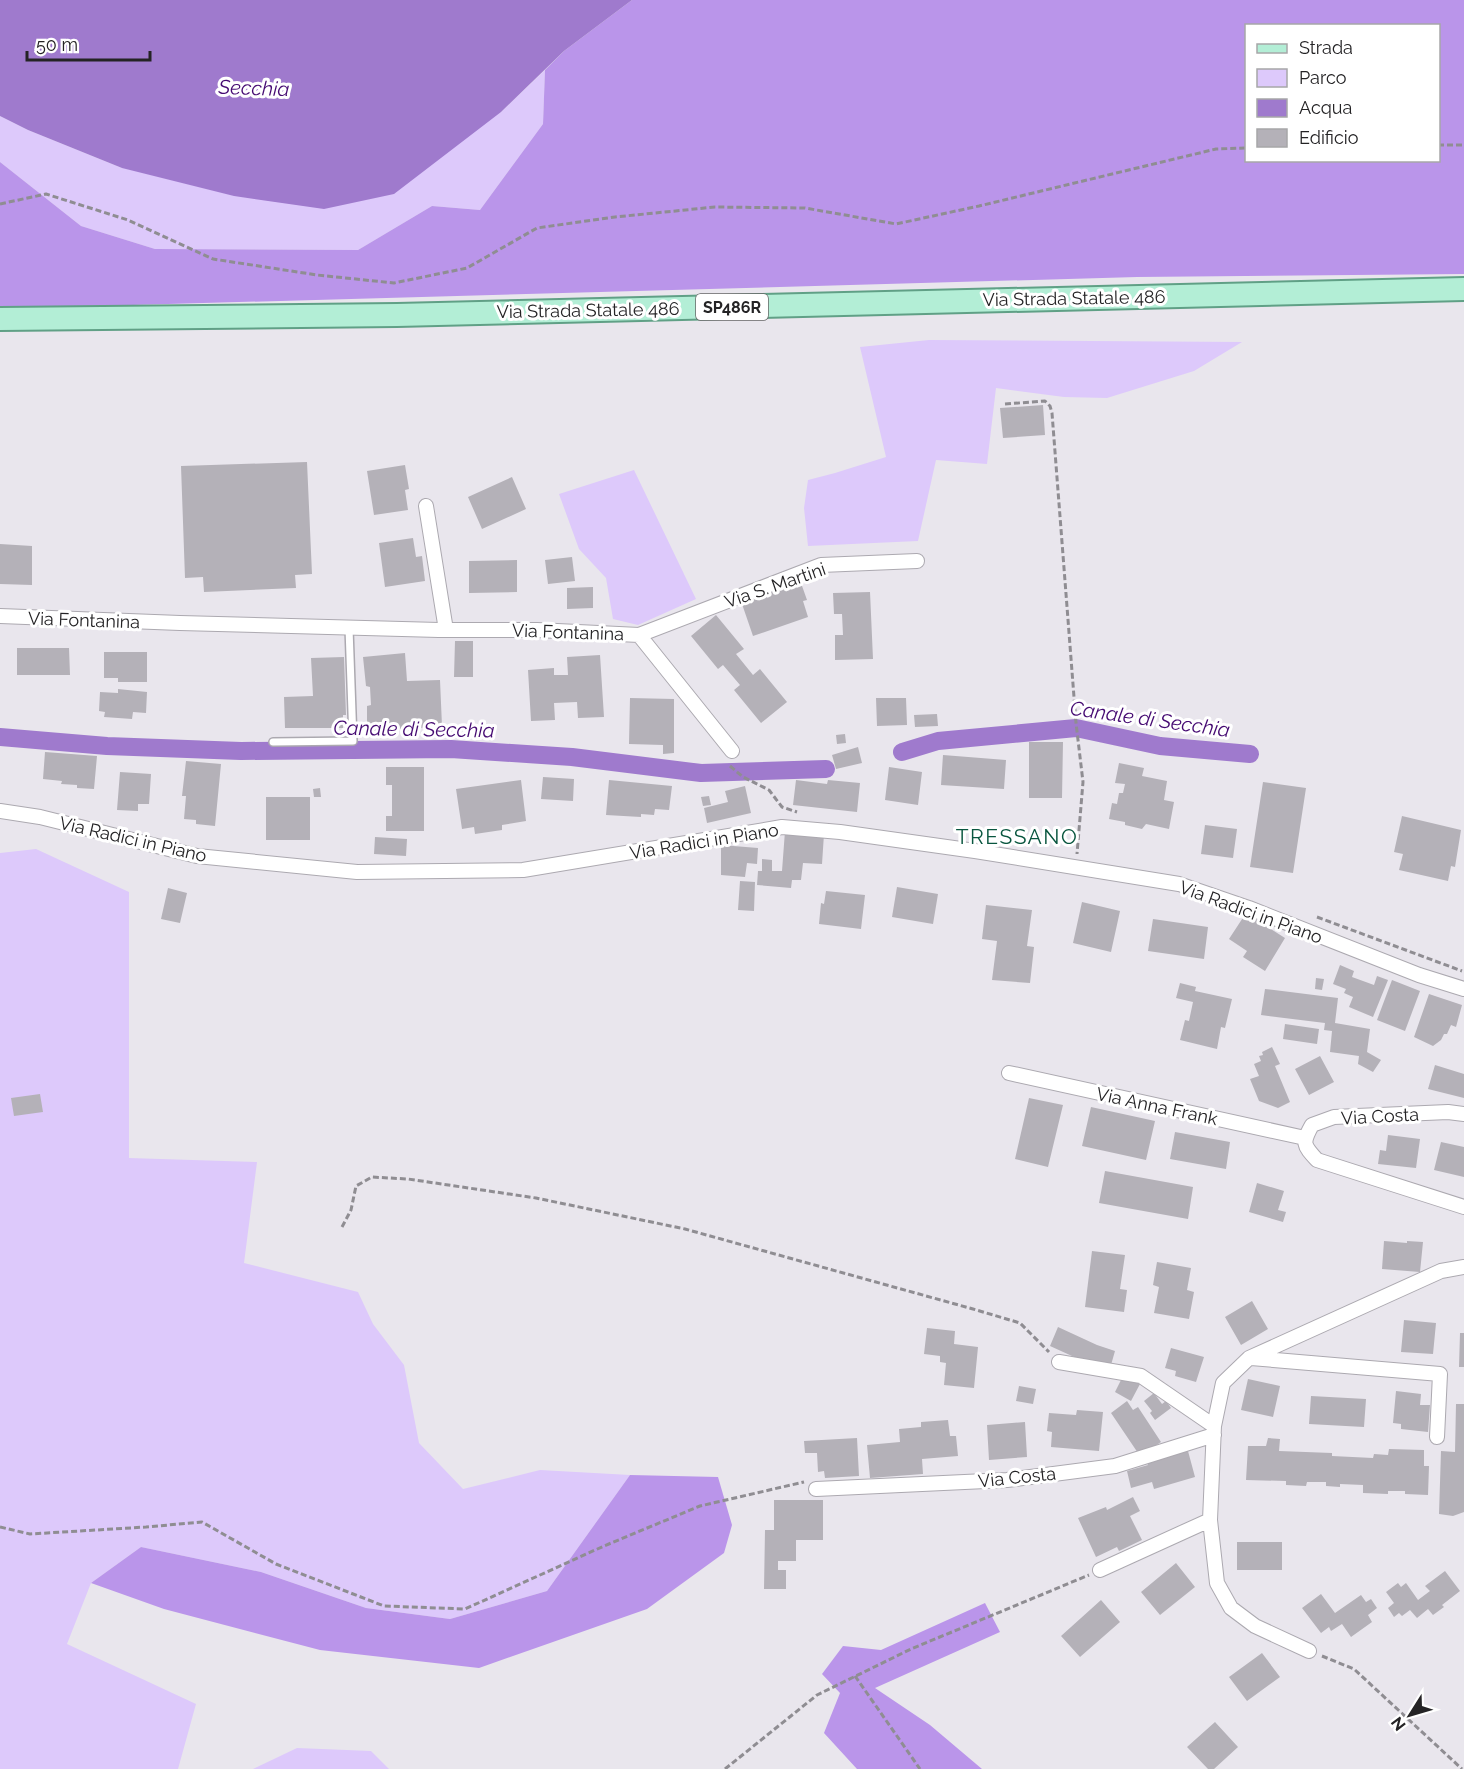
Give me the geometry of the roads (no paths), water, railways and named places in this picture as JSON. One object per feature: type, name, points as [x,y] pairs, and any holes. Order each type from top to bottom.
[{"type":"main road","name":"Via Strada Statale 486","points":[[0,319],[397,315],[1464,290]]},
{"type":"street","points":[[426,506],[446,630]]},
{"type":"street","name":"Via S. Martini","points":[[639,635],[821,565],[917,561]]},
{"type":"street","name":"Via Fontanina","points":[[0,616],[349,628],[537,630],[639,635],[732,751]]},
{"type":"street","name":"Via Radici in Piano","points":[[0,812],[40,817],[197,856],[357,872],[523,870],[782,827],[888,839],[1179,885],[1249,908],[1419,975],[1464,989]]},
{"type":"street","name":"Via Anna Frank","points":[[1010,1074],[1305,1138]]},
{"type":"street","name":"Via Costa","points":[[1305,1138],[1312,1125],[1334,1117],[1448,1112],[1464,1114]]},
{"type":"street","points":[[1305,1138],[1306,1149],[1317,1160],[1464,1207]]},
{"type":"street","points":[[1309,1651],[1255,1626],[1231,1608],[1217,1583],[1210,1520],[1214,1430],[1223,1383],[1249,1358],[1441,1271],[1464,1267]]},
{"type":"street","points":[[1249,1358],[1440,1374],[1437,1437]]},
{"type":"street","points":[[1059,1362],[1141,1376],[1214,1430]]},
{"type":"street","name":"Via Costa","points":[[816,1489],[1007,1480],[1115,1466],[1214,1430]]},
{"type":"street","points":[[1100,1570],[1210,1520]]},
{"type":"lane","points":[[273,742],[353,741],[349,628]]},
{"type":"water","name":"Secchia","points":[[0,0],[632,0],[564,51],[501,112],[394,194],[324,209],[234,196],[122,168],[28,130],[0,116]]},
{"type":"waterway","name":"Canale di Secchia","points":[[902,752],[938,741],[1076,728],[1160,746],[1250,754]]},
{"type":"waterway","name":"Canale di Secchia","points":[[0,737],[107,746],[241,751],[451,749],[572,757],[701,773],[826,769]]},
{"type":"district","name":"TRESSANO","points":[[1017,836]]}]
